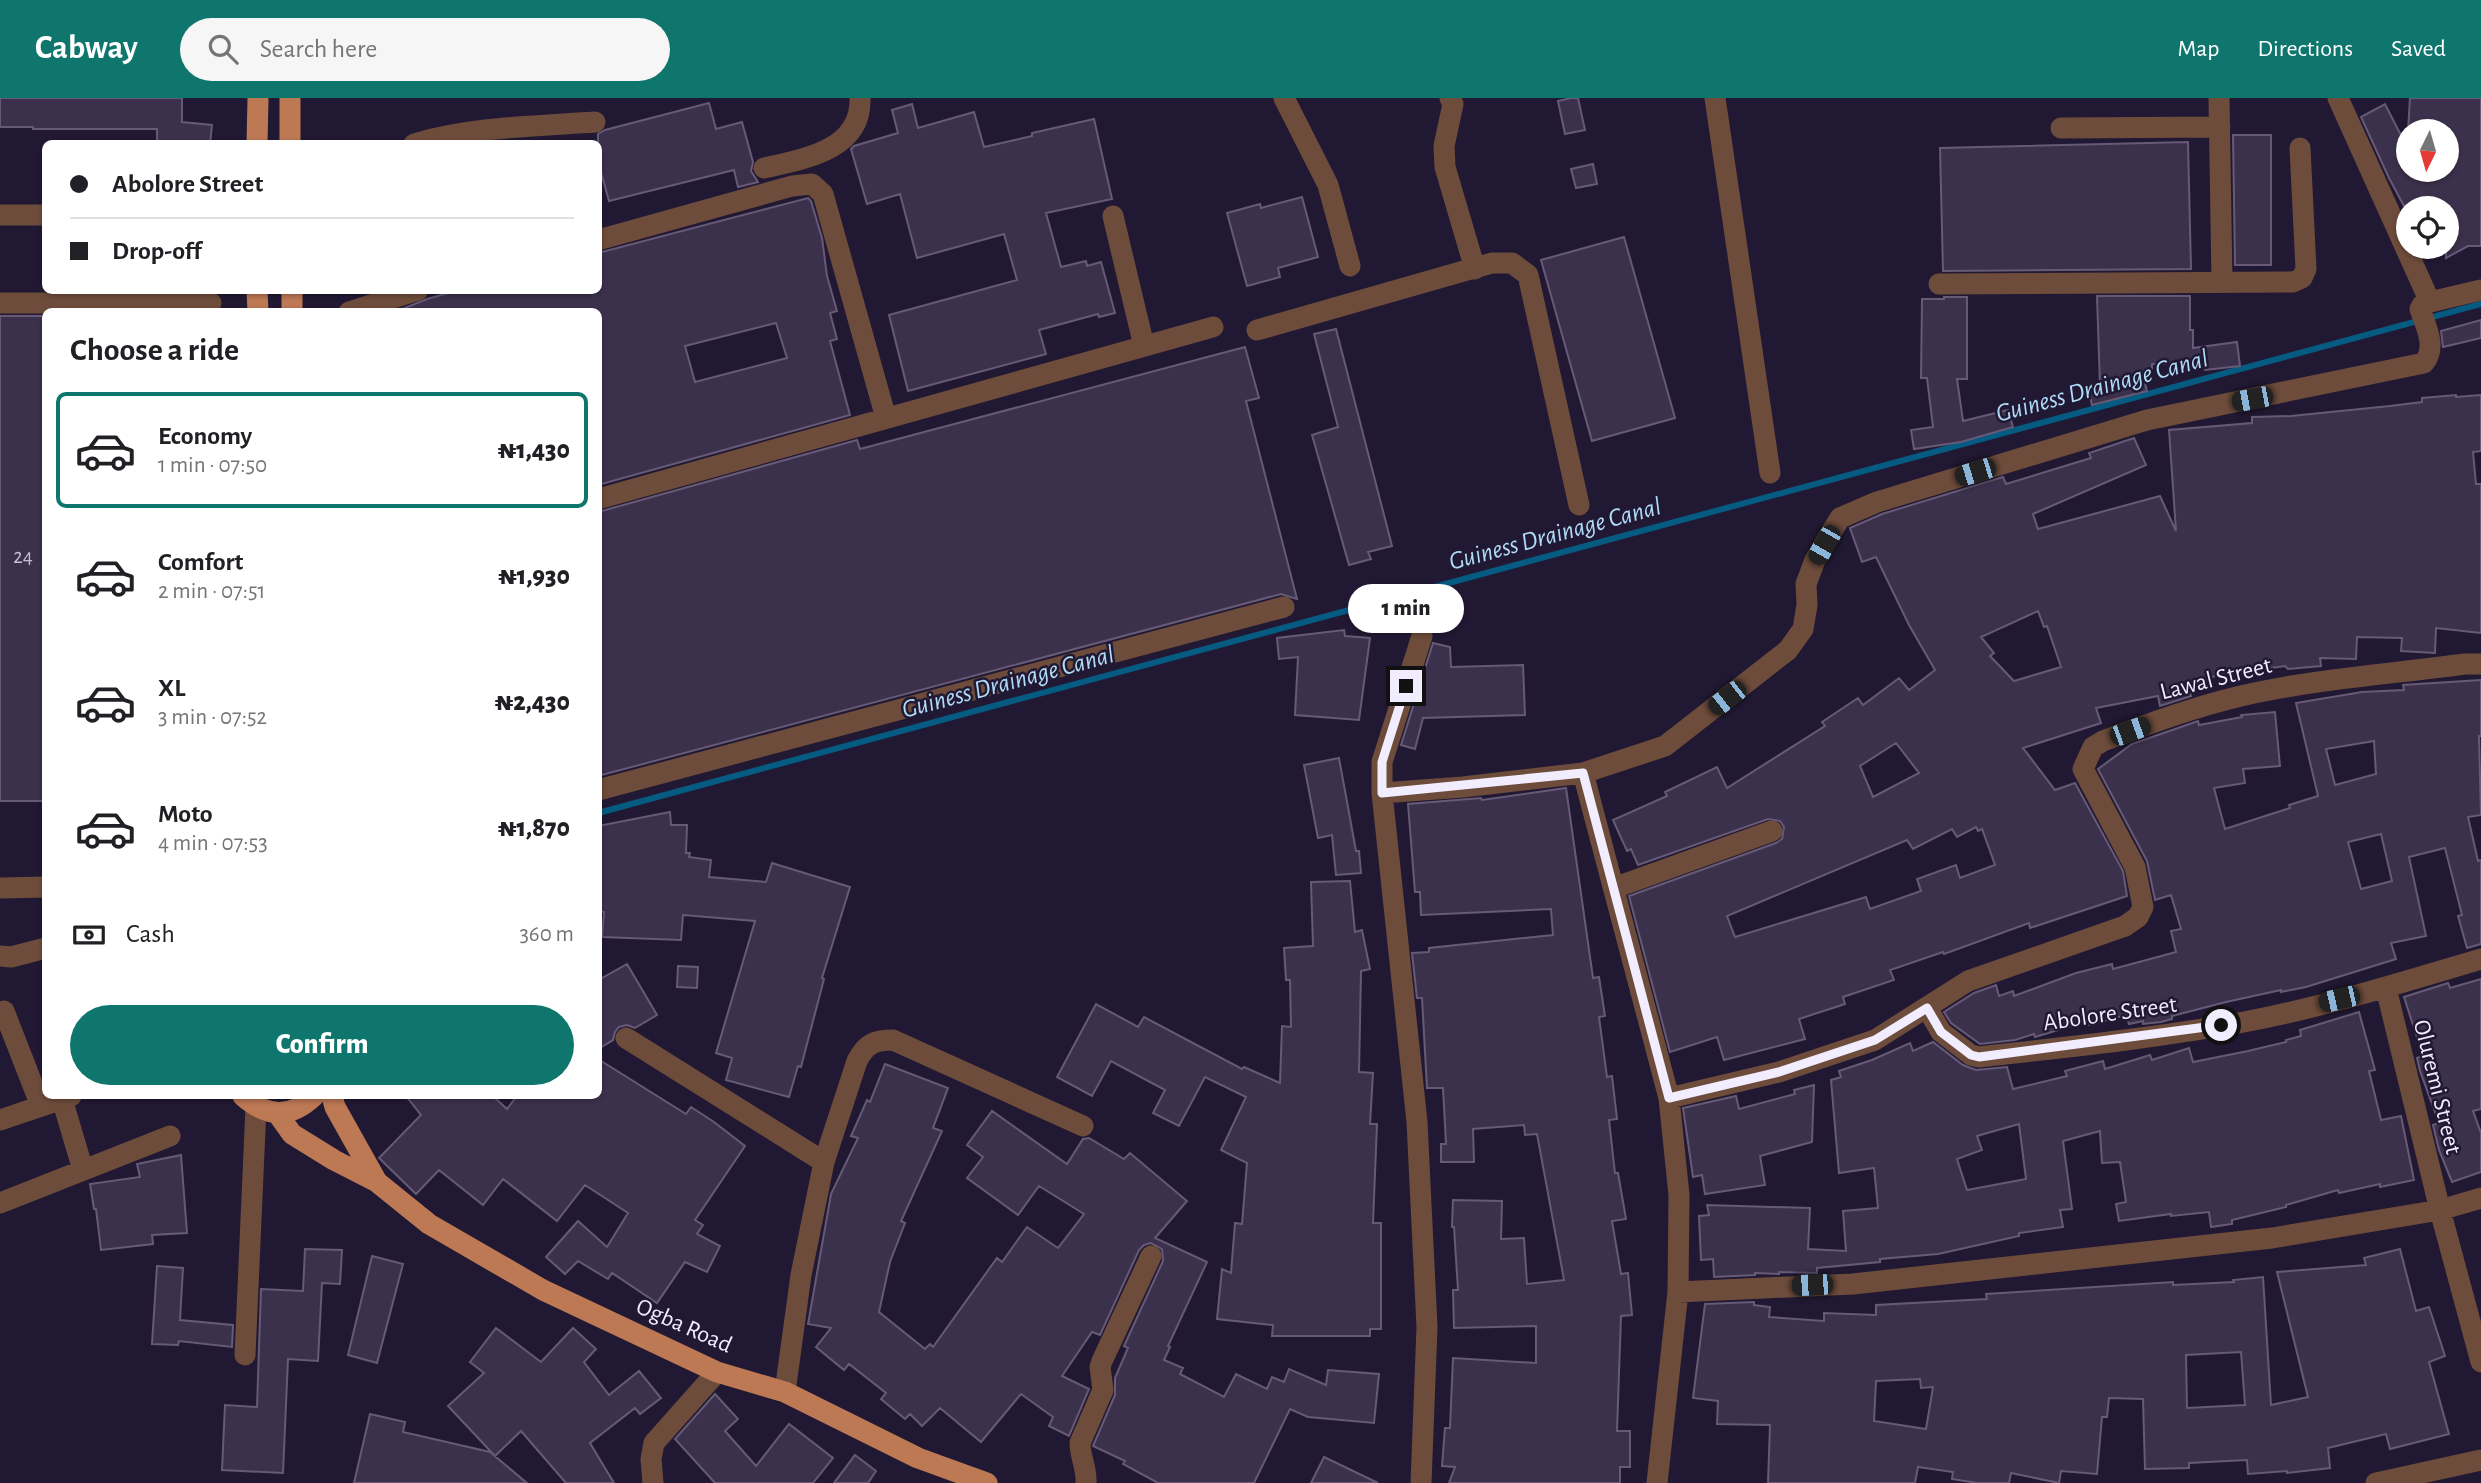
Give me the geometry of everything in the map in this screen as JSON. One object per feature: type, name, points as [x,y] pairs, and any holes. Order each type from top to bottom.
[{"type":"main road","points":[[257,140],[258,98]]},
{"type":"main road","points":[[290,98],[290,140]]},
{"type":"main road","points":[[249,1101],[277,1113],[291,1111],[310,1099]]},
{"type":"main road","name":"Ogba Road","points":[[333,1099],[377,1182]]},
{"type":"main road","name":"Ogba Road","points":[[277,1113],[292,1134],[377,1182],[429,1224],[543,1290],[717,1372],[785,1392],[918,1458],[987,1483]]},
{"type":"street","points":[[764,168],[797,161],[832,148],[852,129],[860,110],[860,98]]},
{"type":"street","points":[[1283,98],[1328,185],[1350,267]]},
{"type":"street","points":[[1450,98],[1453,104],[1444,146],[1445,167],[1475,269]]},
{"type":"street","points":[[1715,98],[1770,474]]},
{"type":"street","points":[[2219,98],[2222,282]]},
{"type":"street","points":[[1382,793],[1583,773],[1665,746],[1788,650],[1803,628],[1807,605],[1806,584],[1815,560],[1840,518],[1851,512],[2147,420],[2424,363],[2432,347],[2426,309],[2338,98]]},
{"type":"street","points":[[432,140],[454,135],[595,122]]},
{"type":"street","points":[[2061,128],[2220,127]]},
{"type":"street","points":[[1939,284],[2293,282],[2302,278],[2306,269],[2300,148]]},
{"type":"street","points":[[602,239],[792,186],[812,184],[823,194],[886,418]]},
{"type":"street","points":[[0,215],[42,215]]},
{"type":"street","points":[[1113,216],[1144,346]]},
{"type":"street","points":[[1257,330],[1492,263],[1512,262],[1528,275],[1579,505]]},
{"type":"street","points":[[2426,309],[2481,290]]},
{"type":"street","points":[[362,308],[405,294]]},
{"type":"street","points":[[0,303],[211,303]]},
{"type":"street","points":[[602,498],[1213,327]]},
{"type":"street","points":[[602,789],[1284,607]]},
{"type":"street","points":[[1421,1483],[1427,1327],[1417,1122],[1382,793],[1382,762],[1422,636]]},
{"type":"street","name":"Lawal Street","points":[[1927,1008],[1968,981],[2125,926],[2137,917],[2143,907],[2135,867],[2083,769],[2093,747],[2176,715],[2241,695],[2316,683],[2481,664]]},
{"type":"street","points":[[1583,773],[1669,1098],[1679,1195],[1678,1292],[1657,1483]]},
{"type":"street","points":[[1614,888],[1772,831]]},
{"type":"street","points":[[0,888],[42,887]]},
{"type":"street","points":[[0,956],[11,957],[42,949]]},
{"type":"street","name":"Abolore Street","points":[[1927,1008],[1941,1032],[1971,1055],[1979,1057],[2245,1021],[2386,988],[2481,959]]},
{"type":"street","name":"Oluremi Street","points":[[2386,988],[2440,1210],[2481,1362]]},
{"type":"street","points":[[1669,1098],[1779,1072],[1875,1040],[1927,1008]]},
{"type":"street","points":[[4,1011],[41,1106]]},
{"type":"street","points":[[626,1038],[824,1162]]},
{"type":"street","points":[[785,1392],[800,1275],[824,1162],[857,1061],[864,1048],[876,1040],[893,1040],[1083,1126]]},
{"type":"street","points":[[0,1120],[60,1099]]},
{"type":"street","points":[[66,1099],[83,1170]]},
{"type":"street","points":[[245,1354],[249,1101]]},
{"type":"street","points":[[0,1203],[170,1136]]},
{"type":"street","points":[[1678,1292],[1853,1284],[2053,1264],[2272,1238],[2440,1210],[2481,1198]]},
{"type":"street","points":[[1086,1483],[1086,1466],[1080,1443],[1103,1390],[1102,1361],[1152,1256]]},
{"type":"street","points":[[653,1483],[651,1459],[654,1443],[717,1372]]},
{"type":"street","points":[[2376,1483],[2481,1460]]},
{"type":"building","points":[[0,98],[182,98],[182,122],[212,125],[210,140],[157,140],[157,129],[0,127]]},
{"type":"building","points":[[1578,98],[1585,130],[1565,134],[1558,101]]},
{"type":"building","points":[[2410,98],[2481,98],[2481,246],[2468,246],[2459,251],[2459,196],[2399,196],[2361,117],[2385,104],[2396,126],[2396,182],[2459,182],[2459,119],[2409,119]]},
{"type":"building","points":[[709,103],[716,129],[742,122],[753,162],[751,171],[758,182],[738,187],[734,170],[609,201],[602,176],[602,140],[598,140],[598,134]]},
{"type":"building","points":[[912,104],[918,128],[974,112],[984,147],[1094,119],[1112,199],[1046,213],[1061,267],[1086,261],[1087,266],[1101,262],[1115,313],[1099,317],[1098,314],[1039,330],[1046,354],[908,391],[889,315],[1017,280],[1004,234],[917,258],[900,194],[867,204],[851,149],[898,133],[892,110]]},
{"type":"building","points":[[2233,135],[2271,135],[2271,265],[2235,265]]},
{"type":"building","points":[[2188,142],[2191,269],[1943,271],[1940,148]]},
{"type":"building","points":[[1593,164],[1597,184],[1576,188],[1571,169]]},
{"type":"building","points":[[1302,197],[1318,257],[1278,268],[1280,277],[1247,286],[1227,213],[1260,204],[1261,208]]},
{"type":"building","points":[[808,198],[822,238],[827,276],[837,311],[830,313],[837,339],[830,341],[850,415],[602,484],[602,308],[404,308],[445,294],[602,294],[602,252]],"holes":[[[776,323],[787,358],[695,382],[685,346]]]},
{"type":"building","points":[[1624,237],[1675,418],[1592,441],[1541,260]]},
{"type":"building","points":[[2097,296],[2190,296],[2193,348],[2237,342],[2240,366],[2205,370],[2204,363],[2152,364],[2152,372],[2142,372],[2147,391],[2092,405],[2088,389],[2100,386]]},
{"type":"building","points":[[1967,297],[1967,379],[1957,379],[1963,421],[2008,410],[2013,427],[1961,442],[1914,449],[1911,430],[1933,427],[1927,378],[1921,378],[1922,299]]},
{"type":"building","points":[[0,316],[42,316],[42,801],[0,801]]},
{"type":"building","points":[[2481,320],[2481,338],[2443,347],[2441,331]]},
{"type":"building","points":[[1336,329],[1392,546],[1368,552],[1371,559],[1349,565],[1312,435],[1338,427],[1314,334]]},
{"type":"building","points":[[1245,347],[1259,398],[1246,401],[1297,599],[1281,594],[602,775],[602,511],[857,440],[860,449]]},
{"type":"building","points":[[2481,395],[2481,451],[2473,452],[2476,484],[2481,484],[2481,633],[2436,628],[2435,653],[2401,651],[2402,638],[2357,637],[2356,659],[2320,658],[2321,666],[2288,669],[2285,666],[2250,671],[2250,668],[2199,680],[2201,687],[2189,689],[2191,696],[2160,706],[2158,696],[2096,708],[2101,723],[2023,748],[2055,790],[2075,783],[2123,871],[2127,896],[2030,928],[2029,923],[1944,954],[1943,952],[1890,970],[1894,980],[1843,997],[1845,1004],[1799,1019],[1805,1039],[1724,1060],[1717,1037],[1670,1052],[1629,896],[1776,843],[1782,839],[1784,827],[1780,821],[1768,819],[1638,865],[1631,849],[1627,851],[1613,820],[1667,796],[1665,792],[1717,767],[1727,788],[1825,726],[1822,722],[1858,698],[1863,705],[1899,678],[1909,690],[1935,670],[1909,625],[1876,557],[1862,562],[1850,528],[1882,514],[2003,477],[2006,484],[2091,458],[2089,453],[2134,438],[2146,465],[2033,514],[2038,529],[2160,496],[2176,531],[2169,430],[2252,423],[2252,417],[2291,416],[2422,402],[2422,398]],"holes":[[[2038,611],[2044,627],[2047,626],[2061,667],[2014,681],[1990,656],[1994,653],[1981,637]],[[1896,743],[1919,773],[1873,797],[1860,766]],[[1976,827],[1978,831],[1982,829],[1995,865],[1960,878],[1956,865],[1917,879],[1921,891],[1870,909],[1866,897],[1735,937],[1727,916],[1907,840],[1913,849],[1952,829],[1957,837]]]},
{"type":"building","points":[[1344,630],[1345,636],[1370,638],[1359,720],[1295,715],[1298,657],[1279,659],[1277,638]]},
{"type":"building","points":[[1433,643],[1450,647],[1451,667],[1523,665],[1525,715],[1423,718],[1415,749],[1401,745]]},
{"type":"building","points":[[2481,680],[2481,815],[2468,817],[2478,861],[2481,860],[2481,944],[2467,948],[2458,916],[2462,915],[2445,848],[2409,857],[2426,936],[2391,943],[2396,959],[2306,987],[2226,1002],[2172,1016],[2172,1019],[2161,1022],[2143,1024],[2143,1021],[2129,1024],[2126,1015],[2089,1025],[2088,1021],[2035,1037],[2034,1034],[2015,1040],[1980,1044],[1951,1023],[1944,1012],[1974,993],[1996,985],[1999,996],[2013,991],[2014,996],[2076,973],[2112,964],[2113,969],[2176,952],[2171,931],[2181,929],[2171,895],[2155,900],[2147,861],[2098,769],[2132,744],[2198,721],[2199,725],[2242,717],[2241,715],[2275,712],[2280,766],[2243,769],[2245,783],[2214,788],[2225,829],[2318,796],[2296,703],[2362,692],[2404,690],[2403,685]],"holes":[[[2374,741],[2376,774],[2335,785],[2326,749]],[[2381,834],[2392,881],[2361,889],[2348,842]]]},
{"type":"building","points":[[1339,758],[1356,851],[1359,851],[1361,873],[1336,875],[1332,835],[1318,838],[1304,765]]},
{"type":"building","points":[[1566,788],[1593,978],[1599,977],[1605,1016],[1599,1017],[1607,1077],[1612,1076],[1617,1119],[1609,1120],[1615,1173],[1618,1173],[1626,1219],[1612,1221],[1621,1274],[1628,1273],[1632,1315],[1621,1316],[1617,1431],[1630,1431],[1630,1467],[1620,1467],[1620,1483],[1449,1483],[1455,1467],[1442,1466],[1445,1428],[1450,1428],[1453,1358],[1536,1363],[1536,1326],[1454,1328],[1453,1290],[1458,1290],[1452,1227],[1453,1200],[1502,1201],[1501,1239],[1524,1238],[1527,1284],[1564,1280],[1537,1134],[1525,1135],[1524,1125],[1473,1129],[1474,1162],[1441,1162],[1441,1144],[1446,1144],[1443,1088],[1427,1088],[1422,998],[1417,998],[1412,953],[1429,952],[1429,948],[1553,935],[1551,909],[1421,915],[1420,892],[1415,892],[1408,804],[1482,800]]},
{"type":"building","points":[[670,812],[671,825],[687,825],[686,853],[690,853],[689,857],[711,860],[709,877],[766,882],[772,863],[850,887],[822,978],[824,979],[801,1067],[798,1066],[789,1097],[726,1080],[732,1058],[716,1053],[755,921],[683,915],[681,940],[602,937],[602,825]]},
{"type":"building","points":[[1350,881],[1355,932],[1362,930],[1370,969],[1361,971],[1359,1072],[1373,1073],[1370,1124],[1377,1124],[1373,1223],[1381,1223],[1381,1329],[1370,1329],[1370,1336],[1272,1336],[1273,1325],[1217,1319],[1222,1269],[1231,1273],[1235,1223],[1242,1224],[1247,1163],[1221,1150],[1246,1097],[1205,1077],[1179,1126],[1153,1113],[1165,1090],[1111,1061],[1092,1096],[1057,1077],[1096,1004],[1138,1027],[1144,1017],[1242,1069],[1244,1067],[1280,1083],[1282,1026],[1291,1027],[1290,980],[1286,980],[1284,948],[1313,946],[1311,882]]},
{"type":"building","points":[[627,964],[657,1015],[635,1028],[627,1025],[619,1027],[613,1040],[602,1047],[602,978]]},
{"type":"building","points":[[678,966],[698,967],[697,988],[677,987]]},
{"type":"building","points":[[2481,979],[2481,1109],[2473,1111],[2481,1133],[2481,1172],[2452,1182],[2439,1150],[2433,1125],[2439,1123],[2420,1071],[2417,1058],[2423,1056],[2404,997],[2448,983],[2450,988]]},
{"type":"building","points":[[2359,1012],[2375,1070],[2369,1071],[2381,1120],[2401,1116],[2414,1180],[2339,1193],[2338,1190],[2286,1207],[2232,1220],[2232,1224],[2211,1227],[2209,1212],[2119,1221],[2116,1204],[2126,1202],[2120,1162],[2102,1163],[2100,1131],[2063,1141],[2072,1209],[2060,1210],[2063,1227],[2019,1233],[2019,1236],[1938,1254],[1817,1268],[1817,1273],[1779,1272],[1714,1277],[1713,1259],[1701,1260],[1699,1216],[1709,1215],[1707,1205],[1810,1208],[1808,1249],[1846,1251],[1843,1211],[1878,1208],[1874,1168],[1839,1173],[1831,1080],[1841,1077],[1839,1071],[1910,1043],[1913,1051],[1933,1042],[1963,1065],[1976,1070],[2007,1067],[2013,1089],[2067,1076],[2065,1071],[2103,1061],[2105,1069],[2150,1055],[2152,1060],[2189,1048],[2193,1062],[2248,1051],[2301,1036],[2300,1030]],"holes":[[[2019,1124],[2026,1179],[1967,1190],[1957,1159],[1982,1150],[1977,1136]]]},
{"type":"building","points":[[602,1062],[686,1114],[691,1107],[745,1146],[695,1220],[703,1225],[697,1234],[720,1246],[707,1272],[685,1262],[657,1303],[612,1273],[608,1279],[578,1261],[565,1274],[546,1257],[578,1221],[607,1247],[628,1213],[585,1185],[557,1221],[503,1179],[483,1205],[439,1170],[416,1194],[379,1158],[421,1115],[408,1099],[496,1099],[507,1109],[515,1099],[602,1099]]},
{"type":"building","points":[[885,1064],[948,1088],[933,1128],[942,1131],[901,1221],[905,1223],[890,1262],[879,1312],[925,1349],[930,1344],[933,1347],[997,1258],[1002,1262],[1027,1227],[1058,1248],[1084,1214],[1039,1186],[1018,1215],[967,1178],[983,1157],[967,1145],[992,1111],[1067,1164],[1083,1139],[1089,1138],[1124,1159],[1130,1153],[1187,1201],[1155,1238],[1207,1262],[1164,1360],[1183,1368],[1180,1374],[1224,1397],[1236,1374],[1267,1389],[1272,1377],[1284,1382],[1289,1369],[1326,1385],[1328,1370],[1379,1374],[1374,1423],[1308,1417],[1290,1409],[1254,1483],[1158,1483],[1123,1464],[1125,1461],[1093,1446],[1115,1395],[1115,1378],[1128,1348],[1124,1346],[1163,1261],[1162,1249],[1151,1243],[1139,1250],[1100,1335],[1092,1332],[1062,1376],[1089,1389],[1069,1436],[1049,1426],[1053,1417],[1021,1394],[981,1442],[940,1408],[922,1426],[910,1414],[905,1419],[881,1399],[886,1393],[849,1364],[844,1370],[816,1347],[831,1328],[808,1324],[831,1194],[858,1138],[851,1136],[867,1100],[870,1102]]},
{"type":"building","points":[[1814,1085],[1812,1142],[1760,1156],[1765,1185],[1705,1194],[1702,1175],[1693,1177],[1683,1108],[1736,1096],[1739,1109],[1795,1094],[1794,1090]]},
{"type":"building","points":[[181,1155],[187,1233],[152,1235],[153,1244],[101,1250],[90,1184],[140,1177],[137,1164]]},
{"type":"building","points":[[305,1249],[342,1250],[340,1284],[322,1283],[318,1361],[288,1359],[283,1473],[222,1470],[225,1405],[257,1407],[261,1289],[303,1291]]},
{"type":"building","points":[[2400,1249],[2416,1311],[2429,1307],[2445,1356],[2429,1362],[2449,1434],[2390,1449],[2386,1434],[2328,1448],[2330,1468],[2248,1474],[2247,1460],[2189,1463],[2189,1468],[2145,1469],[2143,1399],[2109,1398],[2107,1417],[2102,1417],[2097,1474],[2061,1471],[2059,1483],[2011,1473],[2009,1483],[1977,1483],[1952,1479],[1953,1472],[1918,1467],[1915,1483],[1768,1483],[1770,1425],[1717,1424],[1718,1401],[1693,1398],[1705,1304],[1754,1302],[1754,1305],[1770,1307],[1769,1317],[1824,1321],[1824,1313],[1876,1315],[1876,1305],[1987,1299],[1986,1294],[2173,1282],[2173,1285],[2234,1282],[2233,1280],[2263,1277],[2271,1405],[2308,1397],[2277,1272],[2366,1265],[2364,1258]],"holes":[[[2241,1352],[2245,1405],[2187,1408],[2186,1355]],[[1920,1379],[1921,1388],[1933,1387],[1926,1429],[1874,1421],[1876,1381]]]},
{"type":"building","points":[[372,1256],[403,1264],[377,1363],[348,1355]]},
{"type":"building","points":[[157,1266],[183,1268],[180,1320],[233,1325],[232,1347],[179,1341],[178,1345],[152,1344]]},
{"type":"building","points":[[496,1328],[541,1362],[573,1328],[596,1349],[584,1362],[609,1395],[639,1371],[661,1398],[640,1414],[635,1408],[590,1443],[614,1483],[566,1483],[521,1431],[495,1456],[448,1406],[484,1373],[470,1362]]},
{"type":"building","points":[[715,1394],[738,1419],[725,1431],[756,1466],[789,1424],[833,1458],[813,1483],[715,1483],[675,1439]]},
{"type":"building","points":[[370,1414],[405,1422],[403,1432],[490,1452],[527,1483],[354,1483]]},
{"type":"building","points":[[855,1455],[876,1471],[868,1483],[834,1483]]},
{"type":"building","points":[[1324,1457],[1378,1483],[1311,1483]]},
{"type":"waterway","name":"Guiness Drainage Canal","points":[[602,812],[2481,304]]},
{"type":"route","points":[[1406,686],[1382,762],[1382,793],[1583,773],[1669,1098],[1779,1072],[1875,1040],[1927,1008],[1941,1032],[1971,1055],[1979,1057],[2221,1025]]}]
